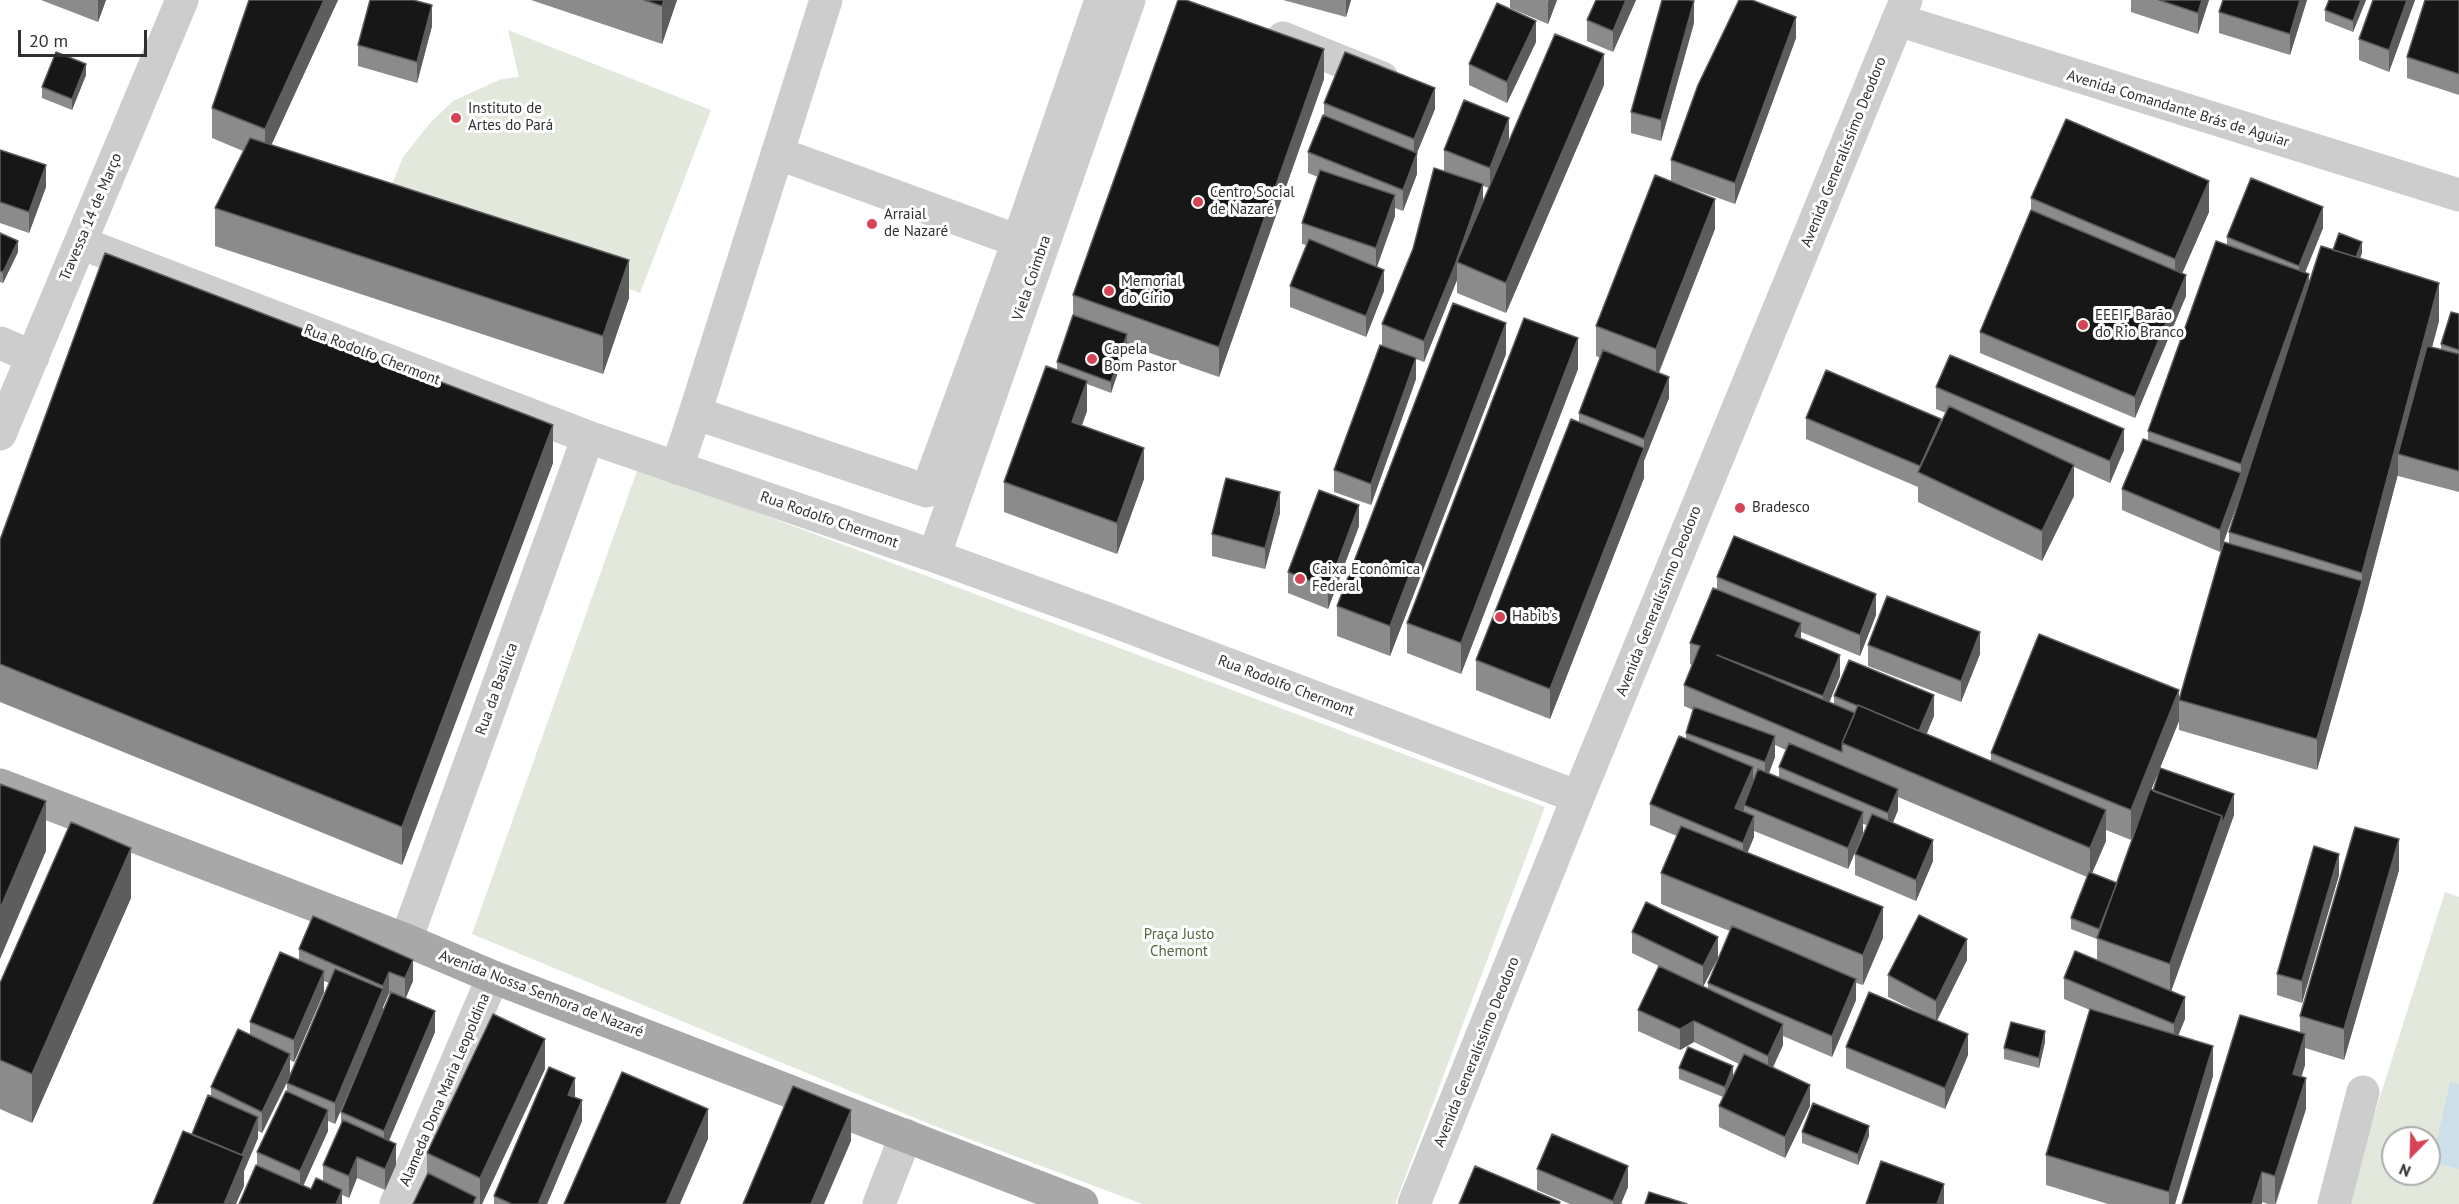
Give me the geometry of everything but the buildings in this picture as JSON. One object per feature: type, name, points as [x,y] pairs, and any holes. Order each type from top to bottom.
[{"type":"main road","name":"Avenida Nossa Senhora de Nazaré","points":[[0,785],[406,940],[493,977],[1082,1204]]},
{"type":"street","name":"Travessa 14 de Março","points":[[0,434],[182,0]]},
{"type":"street","points":[[677,468],[826,0]]},
{"type":"street","points":[[695,413],[927,491],[1030,246],[1101,0]]},
{"type":"street","name":"Viela Coimbra","points":[[934,556],[1030,246],[1129,0]]},
{"type":"street","name":"Avenida Comandante Brás de Aguiar","points":[[1902,10],[2459,195]]},
{"type":"street","name":"Avenida Generalíssimo Deodoro","points":[[1414,1204],[1902,10]]},
{"type":"street","points":[[1250,26],[1390,81]]},
{"type":"street","points":[[777,153],[1030,246]]},
{"type":"street","name":"Rua Rodolfo Chermont","points":[[81,243],[588,437],[934,556],[1108,619],[1578,798]]},
{"type":"street","points":[[0,344],[33,357]]},
{"type":"street","name":"Rua da Basílica","points":[[406,940],[588,437]]},
{"type":"street","name":"Alameda Dona Maria Leopoldina","points":[[396,1204],[493,977]]},
{"type":"street","points":[[2334,1204],[2363,1092]]},
{"type":"street","points":[[879,1204],[906,1135]]},
{"type":"green space","points":[[508,30],[711,110],[640,293],[384,204],[403,157],[430,123],[453,101],[501,79],[519,77]]},
{"type":"green space","name":"Praça Justo Chemont","points":[[638,468],[1545,807],[1395,1204],[1142,1204],[932,1125],[472,934]]},
{"type":"green space","points":[[2445,892],[2459,897],[2459,1204],[2346,1204]]},
{"type":"water","points":[[2450,1082],[2459,1084],[2459,1169],[2441,1164],[2440,1126]]},
{"type":"place","name":"Instituto de Artes do Pará","points":[[456,118]]},
{"type":"place","name":"Centro Social de Nazaré","points":[[1198,202]]},
{"type":"place","name":"Arraial de Nazaré","points":[[872,224]]},
{"type":"place","name":"Memorial do Cirio","points":[[1109,291]]},
{"type":"place","name":"EEEIF Barão do Rio Branco","points":[[2083,325]]},
{"type":"place","name":"Capela Bom Pastor","points":[[1092,359]]},
{"type":"place","name":"Bradesco","points":[[1740,508]]},
{"type":"place","name":"Caixa Econômica Federal","points":[[1300,579]]},
{"type":"place","name":"Habib's","points":[[1500,617]]}]
